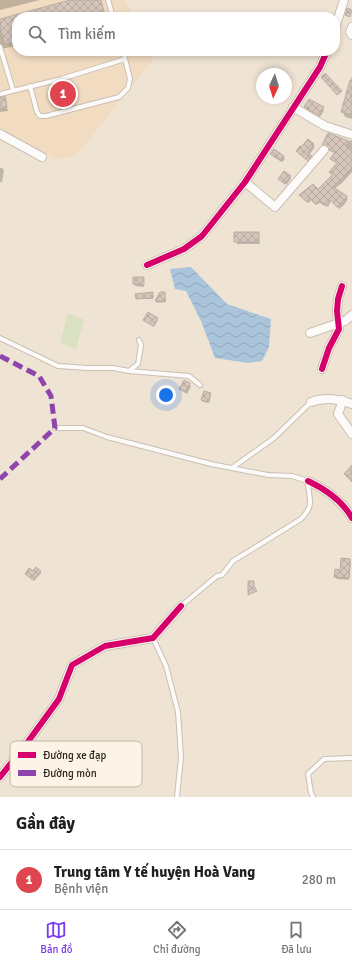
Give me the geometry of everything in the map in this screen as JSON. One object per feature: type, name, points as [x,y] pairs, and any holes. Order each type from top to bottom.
[{"type":"street","points":[[340,12],[344,0]]},
{"type":"street","points":[[352,27],[350,32],[352,35]]},
{"type":"street","points":[[147,265],[184,249],[197,240],[245,182],[320,67],[325,56]]},
{"type":"street","points":[[293,107],[325,126],[350,134]]},
{"type":"street","points":[[0,134],[42,157]]},
{"type":"street","points":[[245,182],[275,207],[324,150]]},
{"type":"street","points":[[322,368],[329,348],[339,330],[338,299],[342,286]]},
{"type":"street","points":[[310,333],[338,322],[345,321],[352,315]]},
{"type":"street","points":[[311,402],[319,399],[343,400],[352,404]]},
{"type":"street","points":[[343,400],[338,414],[352,434]]},
{"type":"street","points":[[308,481],[323,488],[348,511],[352,518]]},
{"type":"street","points":[[28,741],[59,699],[72,665],[105,646],[153,638],[181,606]]},
{"type":"street","points":[[0,777],[10,764]]},
{"type":"lane","points":[[108,0],[112,12]]},
{"type":"lane","points":[[0,47],[13,90]]},
{"type":"lane","points":[[30,86],[37,112],[40,116],[46,116],[119,97],[128,88],[130,79],[124,56]]},
{"type":"lane","points":[[0,94],[62,79],[125,59]]},
{"type":"lane","points":[[0,338],[58,366],[113,368],[129,371],[189,376],[200,385]]},
{"type":"lane","points":[[129,371],[138,364],[141,345],[139,340]]},
{"type":"lane","points":[[232,468],[274,438],[299,412],[311,402]]},
{"type":"lane","points":[[55,428],[82,428],[106,437],[211,464],[268,475],[292,476],[308,481],[310,502],[309,511],[301,519],[233,561],[222,575],[217,576],[181,606]]},
{"type":"lane","points":[[153,638],[166,666],[178,712],[181,757],[177,797]]},
{"type":"lane","points":[[313,797],[308,774],[324,759],[352,758]]},
{"type":"shaded area","points":[[0,0],[125,0],[131,12],[12,12],[12,56],[153,56],[154,58],[79,152],[68,158],[55,159],[0,130]]},
{"type":"green space","points":[[68,313],[84,320],[76,349],[60,343]]},
{"type":"water","points":[[191,267],[227,304],[271,319],[269,347],[262,361],[248,363],[215,358],[201,321],[186,291],[175,289],[170,269]]},
{"type":"building","points":[[70,0],[101,0],[104,12],[26,12]]},
{"type":"building","points":[[347,8],[352,10],[350,17],[345,15]]},
{"type":"building","points":[[12,16],[12,42],[5,44],[0,27],[0,19]]},
{"type":"building","points":[[325,73],[342,91],[337,95],[321,77]]},
{"type":"building","points":[[350,80],[352,80],[352,115],[341,112]]},
{"type":"building","points":[[5,96],[7,107],[0,109],[0,97]]},
{"type":"building","points":[[309,99],[324,107],[319,116],[304,107]]},
{"type":"building","points":[[328,133],[349,141],[346,146],[352,149],[352,169],[333,187],[347,196],[343,204],[342,203],[337,207],[330,200],[326,206],[318,201],[315,204],[310,198],[307,202],[299,195],[313,184],[318,189],[332,175],[329,172],[337,163],[330,159],[335,152],[329,150],[327,146],[322,145]]},
{"type":"building","points":[[308,139],[314,144],[308,153],[312,156],[308,161],[296,151]]},
{"type":"building","points":[[274,149],[284,156],[281,161],[270,154]]},
{"type":"building","points":[[284,171],[291,176],[285,184],[278,179]]},
{"type":"building","points":[[234,232],[259,232],[259,242],[234,242]]},
{"type":"building","points":[[133,277],[144,277],[144,285],[133,284]]},
{"type":"building","points":[[153,292],[153,298],[136,299],[135,294]]},
{"type":"building","points":[[160,292],[165,292],[165,301],[155,301]]},
{"type":"building","points":[[148,312],[158,318],[153,326],[143,320]]},
{"type":"building","points":[[184,380],[190,383],[186,392],[179,389]]},
{"type":"building","points":[[204,391],[211,393],[208,402],[201,400]]},
{"type":"building","points":[[352,465],[352,482],[344,474]]},
{"type":"building","points":[[341,558],[350,559],[349,578],[334,577],[335,569],[340,570]]},
{"type":"building","points":[[36,567],[41,571],[33,580],[25,574],[29,568],[33,571]]},
{"type":"building","points":[[248,581],[254,581],[254,586],[257,591],[248,595]]},
{"type":"marked path","points":[[0,356],[39,376],[51,396],[55,428],[0,479]]},
{"type":"cycle path","points":[[147,265],[184,249],[202,236],[245,182],[320,67],[325,56]]},
{"type":"cycle path","points":[[322,369],[329,348],[339,329],[337,311],[338,299],[342,286]]},
{"type":"cycle path","points":[[308,481],[333,496],[352,518]]},
{"type":"cycle path","points":[[28,741],[59,699],[72,665],[105,646],[153,638],[181,606]]},
{"type":"cycle path","points":[[0,777],[10,764]]},
{"type":"place","name":"Trung tâm Y tế huyện Hoà Vang","points":[[63,94]]}]
